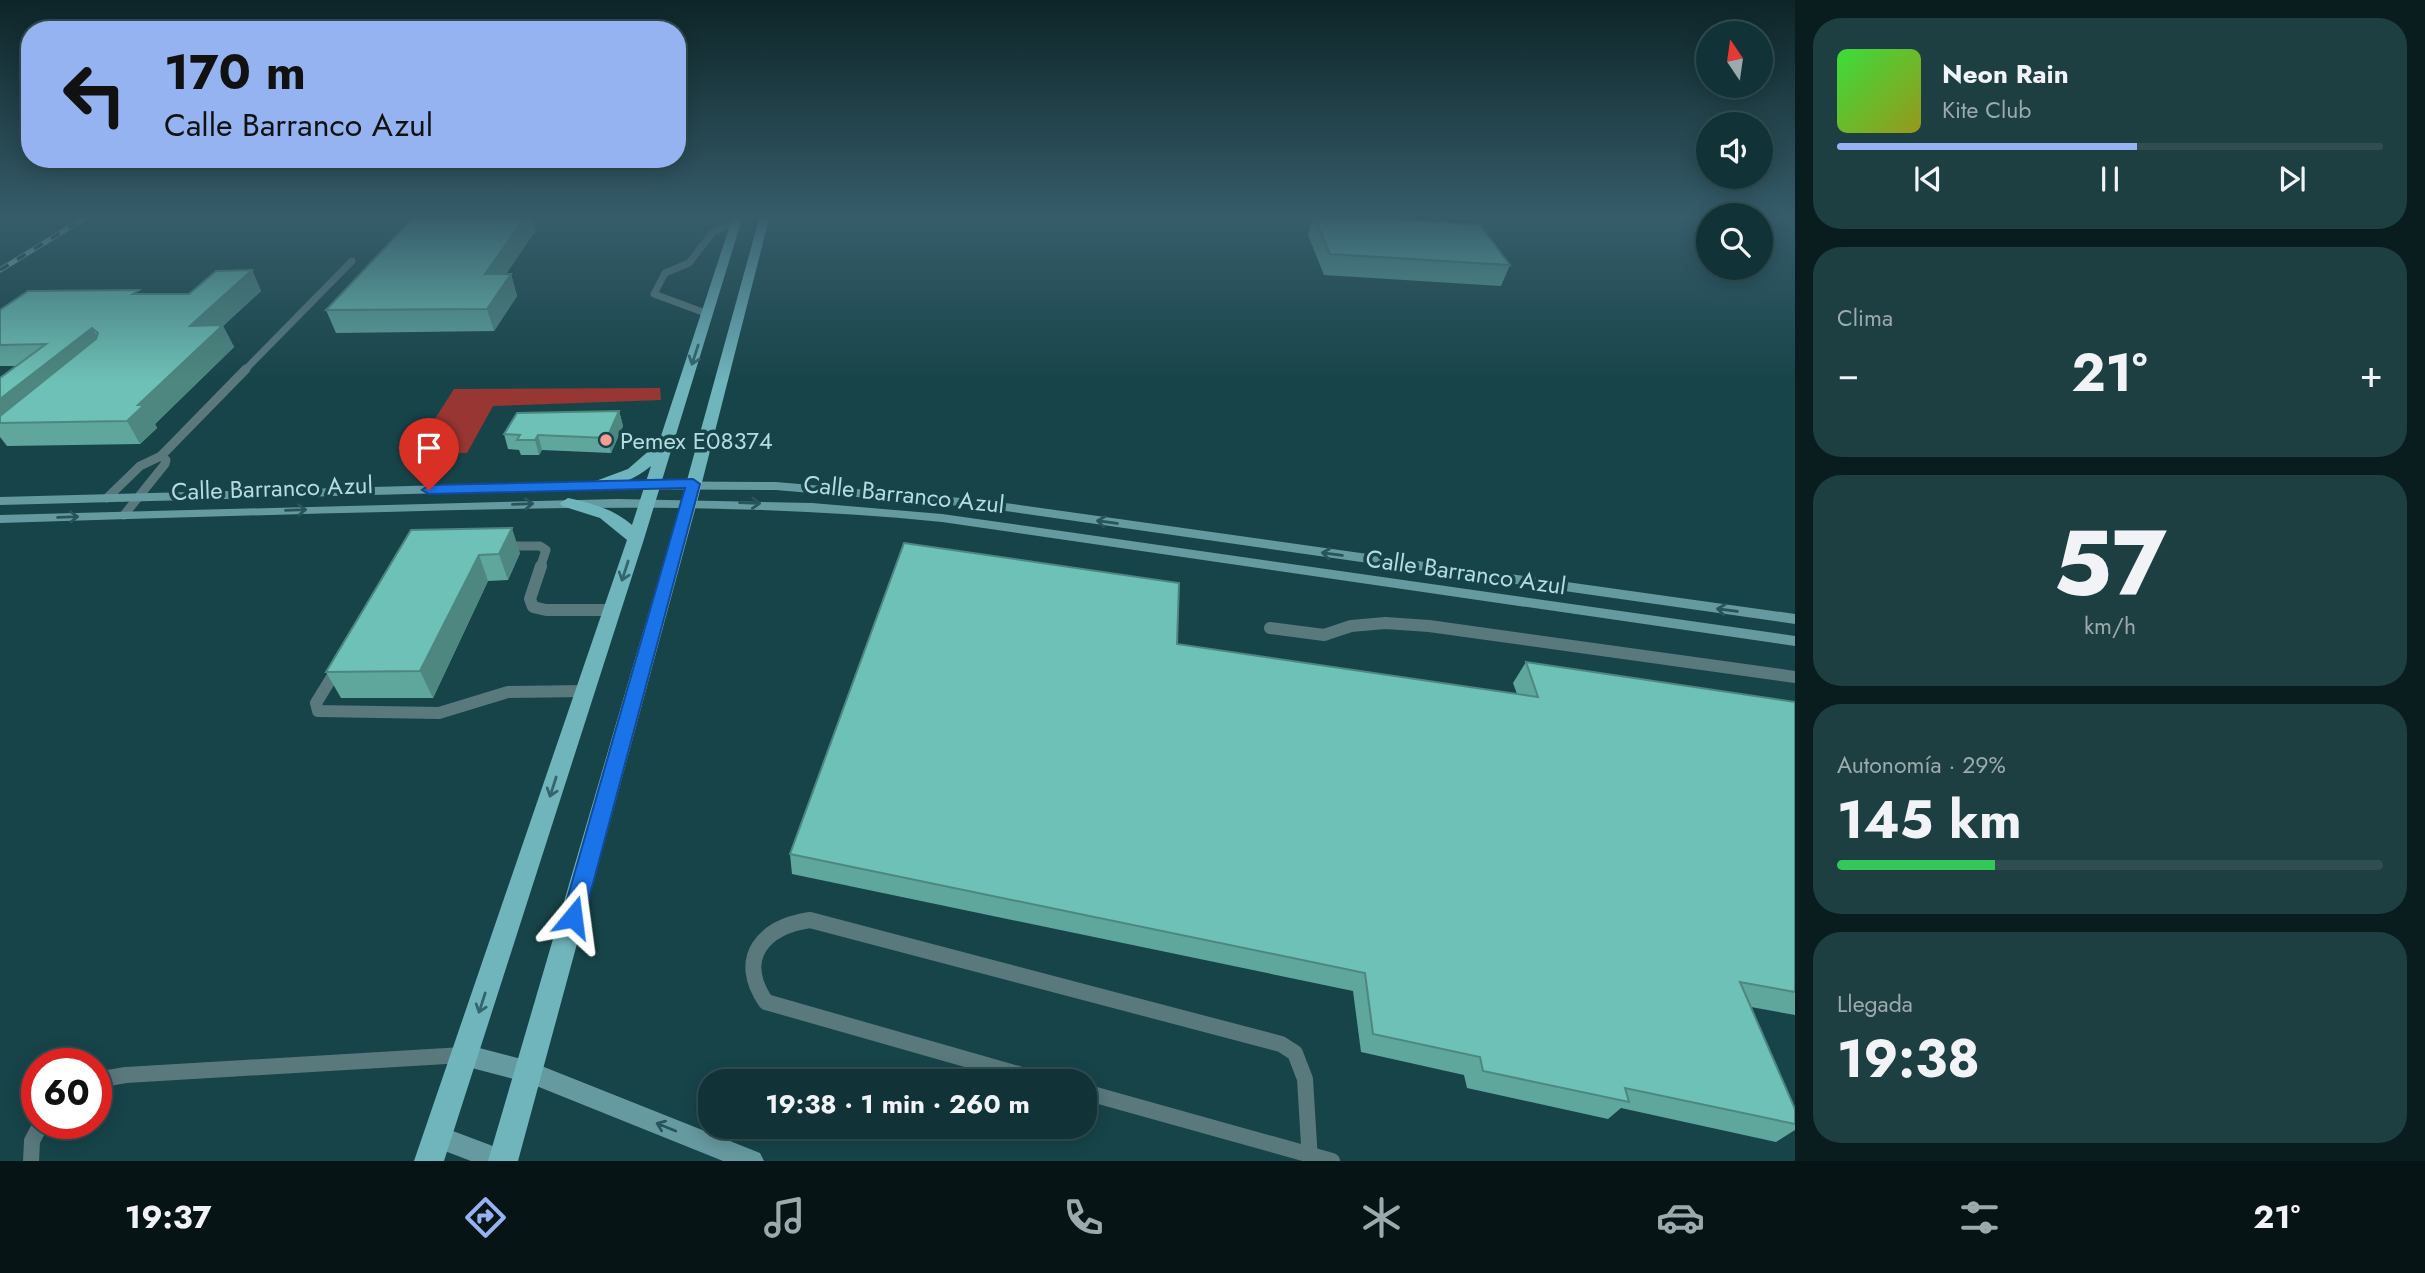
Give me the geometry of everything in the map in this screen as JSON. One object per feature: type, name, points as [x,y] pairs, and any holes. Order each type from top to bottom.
[{"type":"main road","points":[[429,1161],[636,539],[720,273]]},
{"type":"main road","points":[[437,1137],[503,1161],[691,493],[750,273]]},
{"type":"main road","points":[[598,485],[622,479],[641,469],[669,435]]},
{"type":"main road","name":"Calle Barranco Azul","points":[[0,501],[598,485],[650,493]]},
{"type":"main road","name":"Calle Barranco Azul","points":[[0,519],[568,503],[650,493],[691,493],[776,486],[984,504],[1795,619]]},
{"type":"main road","points":[[396,508],[404,503],[466,500],[475,488]]},
{"type":"main road","name":"Calle Barranco Azul","points":[[691,493],[942,518],[1795,641]]},
{"type":"main road","points":[[568,503],[607,513],[625,525],[636,539]]},
{"type":"main road","points":[[464,1055],[529,1072],[752,1161]]},
{"type":"lane","points":[[107,498],[140,466],[161,456],[340,273]]},
{"type":"lane","points":[[664,273],[654,294],[708,314]]},
{"type":"lane","points":[[124,515],[165,464],[166,460],[161,456]]},
{"type":"lane","points":[[494,546],[540,546],[546,550],[530,599],[533,607],[547,610],[612,610]]},
{"type":"lane","points":[[1270,628],[1324,635],[1351,626],[1385,623],[1429,626],[1795,677]]},
{"type":"lane","points":[[344,658],[316,703],[318,711],[439,713],[508,692],[586,691]]},
{"type":"lane","points":[[1000,1069],[766,1002],[755,990],[752,977],[752,963],[759,947],[772,931],[783,925],[810,919],[1281,1044],[1295,1053],[1304,1072],[1310,1158]]},
{"type":"lane","points":[[112,1077],[464,1055]]},
{"type":"lane","points":[[1097,1096],[1310,1158],[1332,1161]]},
{"type":"lane","points":[[31,1161],[29,1152],[33,1139]]},
{"type":"shaded area","points":[[660,388],[661,400],[493,406],[467,453],[413,453],[454,389]]},
{"type":"building","points":[[213,273],[248,273],[190,326],[223,325],[138,405],[144,405],[127,421],[0,423],[0,416],[96,339],[98,333],[92,328],[0,399],[0,378],[46,344],[0,345],[0,310],[28,291],[139,290],[133,294],[189,294]]},
{"type":"building","points":[[361,273],[511,274],[487,309],[326,310]]},
{"type":"building","points":[[619,411],[607,438],[538,435],[535,440],[517,440],[520,435],[504,434],[517,413]]},
{"type":"building","points":[[512,528],[499,554],[479,555],[420,671],[326,672],[411,530]]},
{"type":"building","points":[[904,543],[1179,583],[1177,644],[1538,697],[1526,662],[1795,702],[1795,992],[1740,982],[1795,1109],[1795,1124],[1625,1088],[1629,1102],[1483,1071],[1480,1057],[1373,1034],[1365,973],[790,854]]},
{"type":"place","name":"Pemex E08374","points":[[606,440]]},
{"type":"route","points":[[429,490],[693,484],[573,917]]}]
